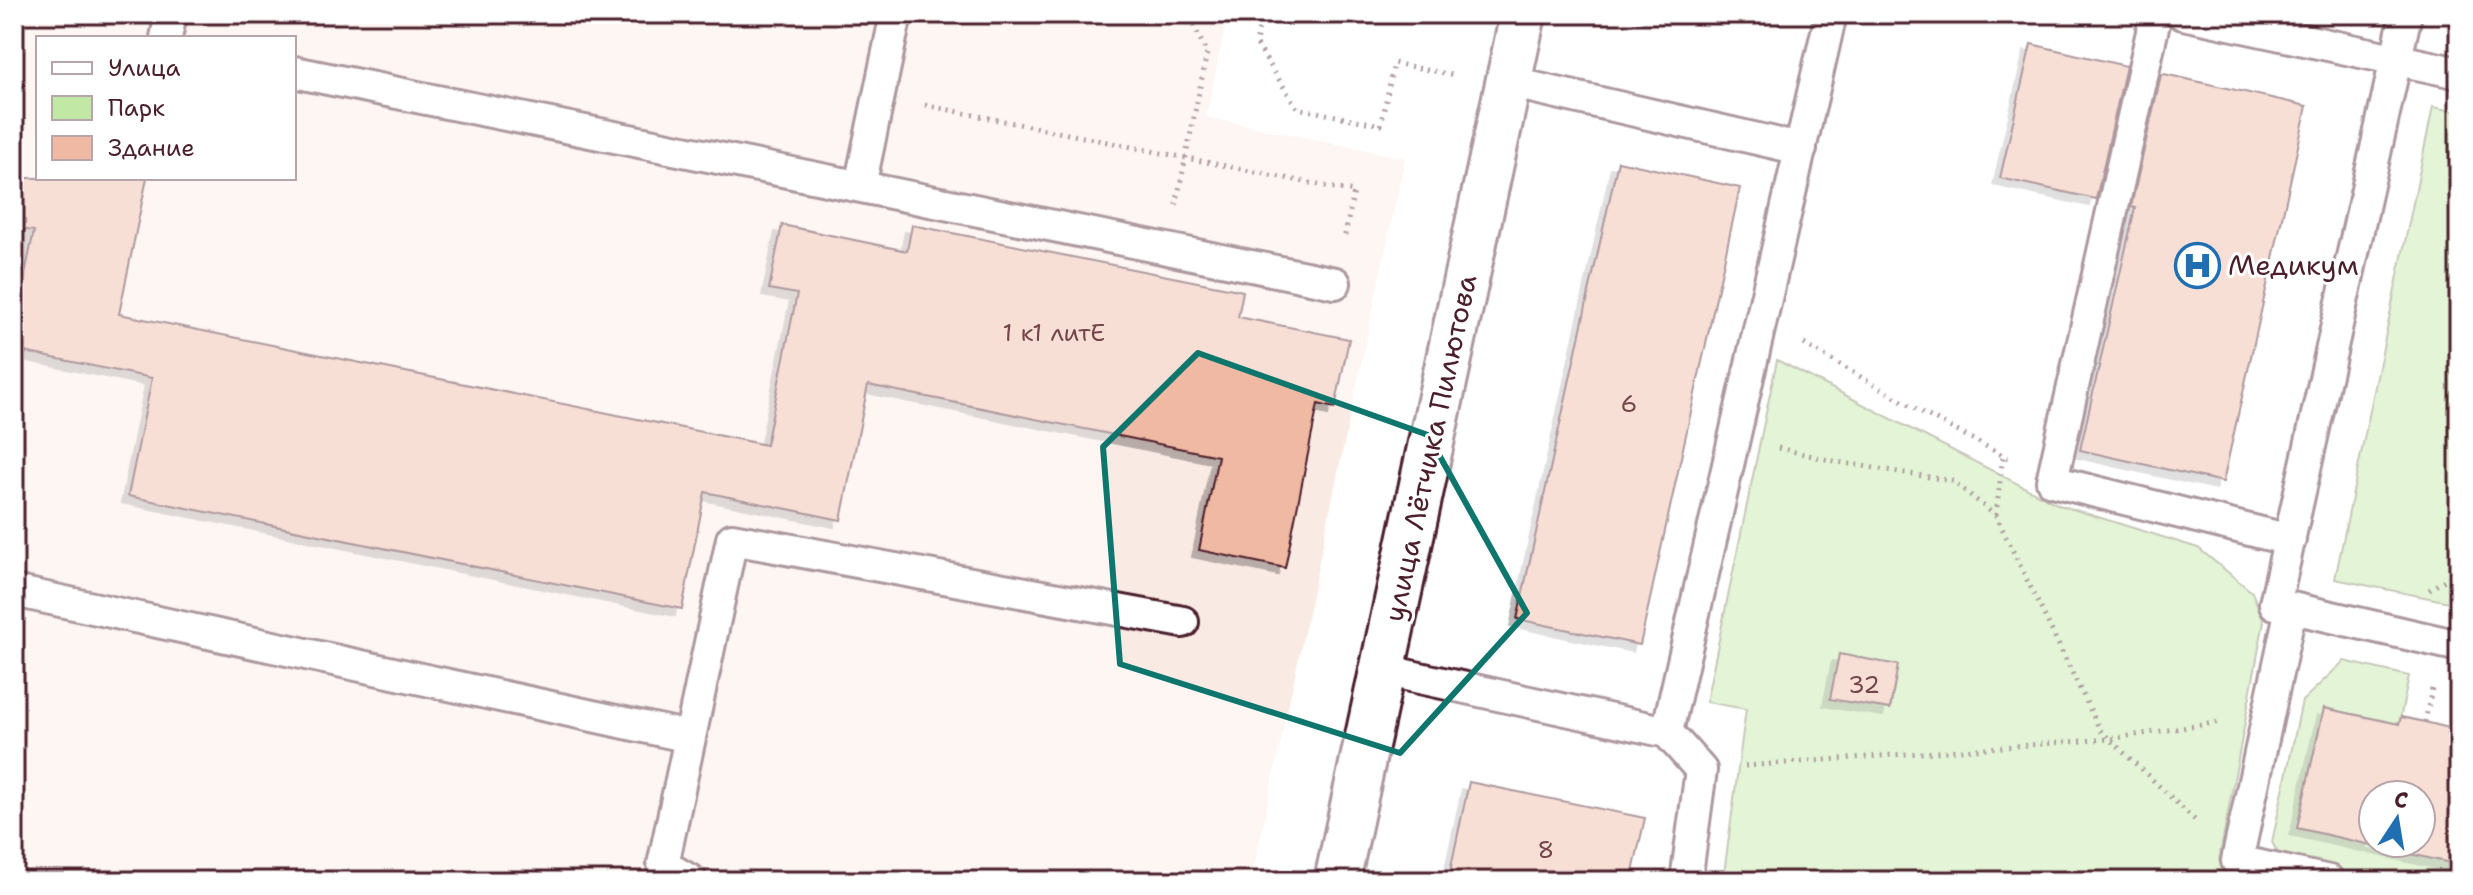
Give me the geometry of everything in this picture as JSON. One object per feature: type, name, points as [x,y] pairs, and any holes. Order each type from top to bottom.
[{"type":"street","name":"улица Лётчика Пилютова","points":[[1337,881],[1523,14]]},
{"type":"lane","points":[[166,36],[171,14]]},
{"type":"lane","points":[[860,186],[896,14]]},
{"type":"lane","points":[[1667,732],[1831,14]]},
{"type":"lane","points":[[2156,14],[2052,481],[2290,540]]},
{"type":"lane","points":[[2183,14],[2459,73]]},
{"type":"lane","points":[[2406,14],[2275,604],[2459,646]]},
{"type":"lane","points":[[296,72],[1335,283]]},
{"type":"lane","points":[[1509,82],[1801,149]]},
{"type":"lane","points":[[691,881],[663,865],[732,539],[1183,622]]},
{"type":"lane","points":[[14,591],[690,737]]},
{"type":"lane","points":[[2291,608],[2237,861],[2329,881]]},
{"type":"lane","points":[[1383,670],[1667,732],[1701,770],[1686,881]]},
{"type":"path","points":[[1167,249],[1207,53],[1188,14]]},
{"type":"path","points":[[1262,14],[1256,43],[1297,108],[1381,125],[1394,63],[1457,77]]},
{"type":"path","points":[[878,96],[1354,192],[1335,283]]},
{"type":"path","points":[[1762,319],[1923,413],[2052,481]]},
{"type":"path","points":[[1734,438],[1838,462],[1953,481],[1996,516],[2100,730],[2237,861]]},
{"type":"path","points":[[1996,516],[2003,455]]},
{"type":"path","points":[[1744,766],[2109,739],[2230,721]]},
{"type":"highlighted area","points":[[1198,353],[1428,435],[1527,613],[1400,753],[1120,664],[1103,447]]},
{"type":"shaded area","points":[[14,14],[1228,14],[1206,117],[1405,158],[1251,881],[14,881]]},
{"type":"green space","points":[[2433,107],[2459,112],[2459,604],[2335,579]]},
{"type":"green space","points":[[1777,360],[2059,505],[2198,548],[2252,592],[2264,621],[2219,860],[2234,881],[1723,881],[1746,709],[1706,702]]},
{"type":"green space","points":[[2344,661],[2409,676],[2399,724],[2324,708],[2297,828],[2357,842],[2357,859],[2433,859],[2459,865],[2459,881],[2385,881],[2291,860],[2278,854],[2272,842],[2302,701]]},
{"type":"building","points":[[2031,44],[2126,66],[2096,199],[2000,178]]},
{"type":"building","name":"Медикум","points":[[2161,75],[2307,106],[2223,482],[2080,450],[2135,208],[2131,207]]},
{"type":"building","points":[[1618,161],[1740,188],[1640,645],[1517,619]]},
{"type":"building","points":[[14,178],[147,180],[119,314],[766,445],[797,294],[769,289],[782,225],[907,251],[912,225],[1243,291],[1238,317],[1349,339],[1335,408],[1318,404],[1285,568],[1199,550],[1218,456],[868,385],[841,520],[705,492],[682,609],[128,496],[152,378],[14,350],[14,327],[34,231],[14,228]]},
{"type":"building","points":[[1839,654],[1898,665],[1890,709],[1830,699]]},
{"type":"building","points":[[2324,708],[2399,724],[2401,717],[2449,728],[2447,735],[2459,738],[2459,865],[2433,859],[2437,859],[2437,779],[2357,779],[2357,842],[2297,828]]},
{"type":"building","points":[[1469,782],[1645,818],[1631,881],[1448,881]]},
{"type":"place","name":"Медикум","points":[[2197,265]]}]
